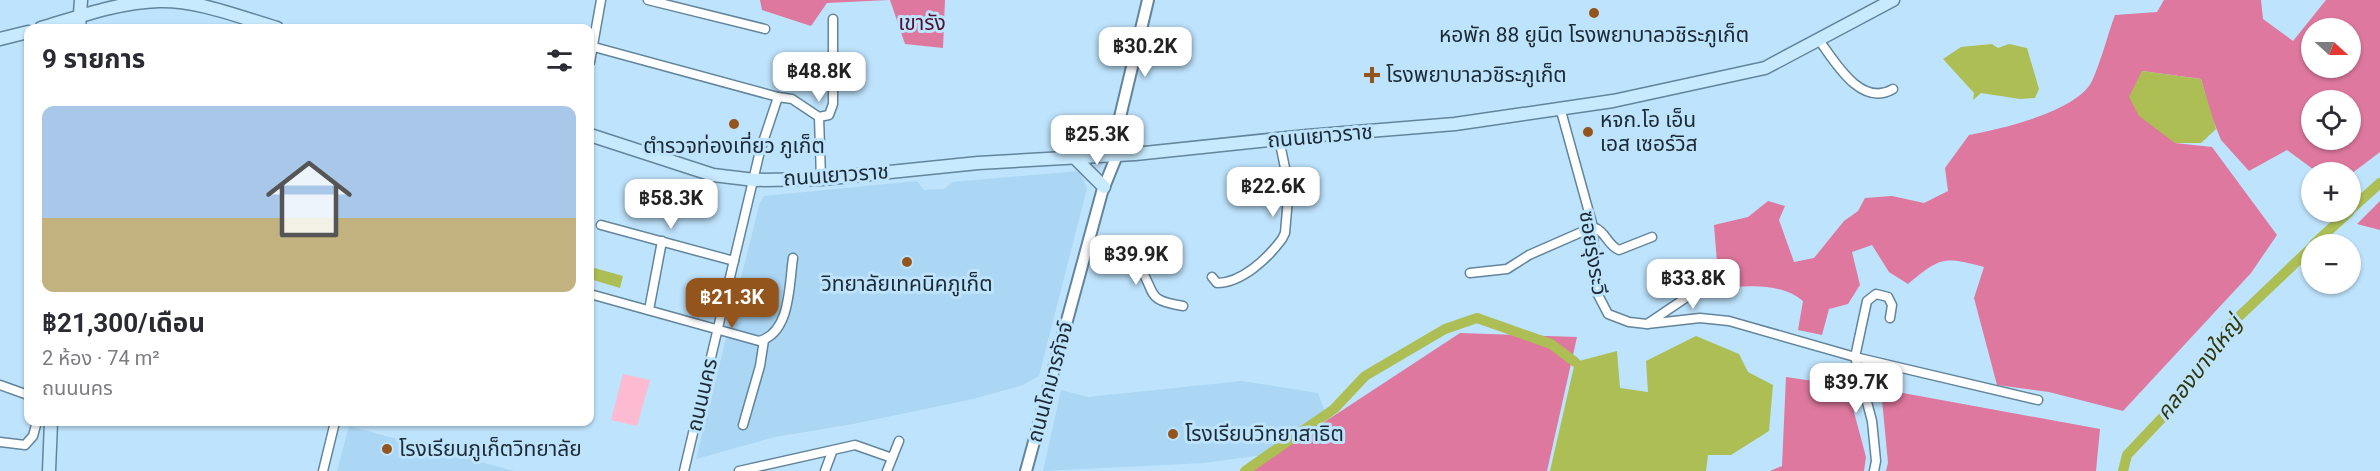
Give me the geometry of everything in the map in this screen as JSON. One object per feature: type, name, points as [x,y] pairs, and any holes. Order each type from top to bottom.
[{"type":"main road","points":[[81,0],[79,23],[141,2],[173,2],[217,10],[264,24]]},
{"type":"main road","points":[[106,0],[126,6]]},
{"type":"main road","name":"ถนนเยาวราช","points":[[594,136],[713,175],[756,180],[821,178],[1073,156],[1117,155],[1449,125],[1561,111],[1765,68],[1890,1]]},
{"type":"main road","points":[[0,39],[24,33]]},
{"type":"main road","points":[[1073,156],[1104,187]]},
{"type":"main road","points":[[49,471],[51,426]]},
{"type":"street","points":[[601,0],[594,47],[797,101],[819,117],[829,115],[833,104],[833,19]]},
{"type":"street","points":[[648,0],[765,29]]},
{"type":"street","points":[[1117,155],[1114,142],[1148,0]]},
{"type":"street","points":[[1819,40],[1839,68],[1864,90],[1880,94],[1893,89]]},
{"type":"street","name":"ถนนนคร","points":[[684,471],[734,261],[756,180],[760,151],[778,97]]},
{"type":"street","name":"ซอยรุ่งระวี","points":[[1561,111],[1593,227],[1595,289],[1608,314],[1629,322],[1647,324],[1700,318],[1729,321],[1855,357],[2038,400]]},
{"type":"street","points":[[819,117],[821,178]]},
{"type":"street","points":[[1212,276],[1217,283],[1226,283],[1250,270],[1282,239],[1285,233],[1289,187],[1279,139]]},
{"type":"street","name":"ถนนโกมารภัจจ์","points":[[1026,471],[1086,248],[1104,187],[1117,155]]},
{"type":"street","points":[[601,225],[734,261]]},
{"type":"street","points":[[1470,273],[1507,269],[1529,255],[1593,227],[1603,232],[1614,248],[1619,250],[1652,237]]},
{"type":"street","points":[[649,310],[662,241]]},
{"type":"street","points":[[1086,248],[1139,266],[1155,298],[1164,303],[1183,306]]},
{"type":"street","points":[[594,295],[748,339],[764,340],[772,335],[782,319],[793,258]]},
{"type":"street","points":[[1647,324],[1690,294],[1690,269]]},
{"type":"street","points":[[1874,471],[1876,461],[1872,421],[1855,357],[1867,301],[1876,294],[1888,297],[1892,305],[1890,318]]},
{"type":"street","points":[[743,425],[760,366],[764,340]]},
{"type":"street","points":[[0,385],[24,394]]},
{"type":"street","points":[[0,442],[25,445],[33,436],[35,426]]},
{"type":"street","points":[[323,471],[334,426]]},
{"type":"street","points":[[887,471],[899,441]]},
{"type":"street","points":[[739,471],[832,452],[855,445],[892,458]]},
{"type":"street","points":[[825,471],[832,452]]},
{"type":"shaded area","points":[[1992,44],[1998,48],[2009,44],[2027,48],[2039,89],[2035,98],[2020,99],[1981,93],[1973,100],[1974,93],[1943,59],[1961,47]]},
{"type":"shaded area","points":[[2142,71],[2201,79],[2216,129],[2201,143],[2175,143],[2139,116],[2129,97]]},
{"type":"shaded area","name":"วิทยาลัยเทคนิคภูเก็ต","points":[[1079,171],[1087,188],[1039,376],[1023,385],[973,399],[853,424],[775,437],[696,459],[760,202],[764,196],[917,181],[924,190],[944,189],[953,182]]},
{"type":"shaded area","points":[[594,268],[623,276],[620,288],[594,280]]},
{"type":"shaded area","points":[[1696,336],[1739,354],[1748,372],[1773,385],[1769,431],[1731,455],[1708,455],[1706,471],[1550,471],[1575,362],[1617,351],[1620,388],[1648,392],[1646,361]]},
{"type":"shaded area","points":[[623,374],[650,380],[637,426],[611,420]]},
{"type":"shaded area","name":"โรงเรียนวิทยาสาธิต","points":[[1242,381],[1318,393],[1325,412],[1263,455],[1204,463],[1043,471],[1061,390],[1088,397]]},
{"type":"shaded area","name":"โรงเรียนภูเก็ตวิทยาลัย","points":[[349,426],[514,471],[337,471]]},
{"type":"green space","name":"เขารัง","points":[[760,0],[889,0],[827,3],[811,26],[762,10]]},
{"type":"green space","name":"เขารัง","points":[[890,0],[945,0],[943,48],[905,44]]},
{"type":"green space","points":[[2164,0],[2261,0],[2263,19],[2293,41],[2301,31],[2301,78],[2361,78],[2361,18],[2312,18],[2326,0],[2380,0],[2380,152],[2361,166],[2361,162],[2303,162],[2287,150],[2249,171],[2221,140],[2201,79],[2142,71],[2175,143],[2212,147],[2277,235],[2251,273],[2123,411],[2049,392],[1997,385],[1974,298],[1984,267],[1960,261],[1943,261],[1928,268],[1908,284],[1889,272],[1872,245],[1852,252],[1860,285],[1848,304],[1829,309],[1822,335],[1798,330],[1803,301],[1794,295],[1774,288],[1719,288],[1714,225],[1748,217],[1768,201],[1785,206],[1779,220],[1794,262],[1814,258],[1844,221],[1858,211],[1865,198],[1892,196],[1924,203],[1948,191],[1945,168],[1969,135],[1998,129],[2051,112],[2079,96],[2089,86],[2115,15],[2157,12]]},
{"type":"green space","points":[[2380,201],[2380,230],[2357,224]]},
{"type":"green space","points":[[1460,333],[1577,337],[1547,471],[1250,471]]},
{"type":"green space","points":[[1786,377],[1847,386],[1866,457],[1864,471],[1770,471],[1782,466]]},
{"type":"green space","points":[[1881,389],[2100,429],[2096,471],[1886,471],[1888,463]]},
{"type":"waterway","name":"คลองบางใหญ่","points":[[2361,200],[2380,183]]},
{"type":"waterway","name":"คลองบางใหญ่","points":[[2325,234],[2338,222]]},
{"type":"waterway","name":"คลองบางใหญ่","points":[[2123,471],[2127,455],[2179,400],[2227,328],[2301,257]]},
{"type":"waterway","points":[[1245,471],[1334,409],[1365,376],[1445,329],[1477,318],[1551,344],[1575,362]]},
{"type":"place","name":"หอพัก 88 ยูนิต โรงพยาบาลวชิระภูเก็ต","points":[[1594,13]]},
{"type":"place","name":"โรงพยาบาลวชิระภูเก็ต","points":[[1372,75]]},
{"type":"place","name":"ตำรวจท่องเที่ยว ภูเก็ต","points":[[734,124]]},
{"type":"place","name":"หจก.โอ เอ็น เอส เซอร์วิส","points":[[1588,132]]},
{"type":"place","name":"วิทยาลัยเทคนิคภูเก็ต","points":[[907,262]]},
{"type":"place","name":"โรงเรียนวิทยาสาธิต","points":[[1173,434]]},
{"type":"place","name":"โรงเรียนภูเก็ตวิทยาลัย","points":[[387,449]]}]
